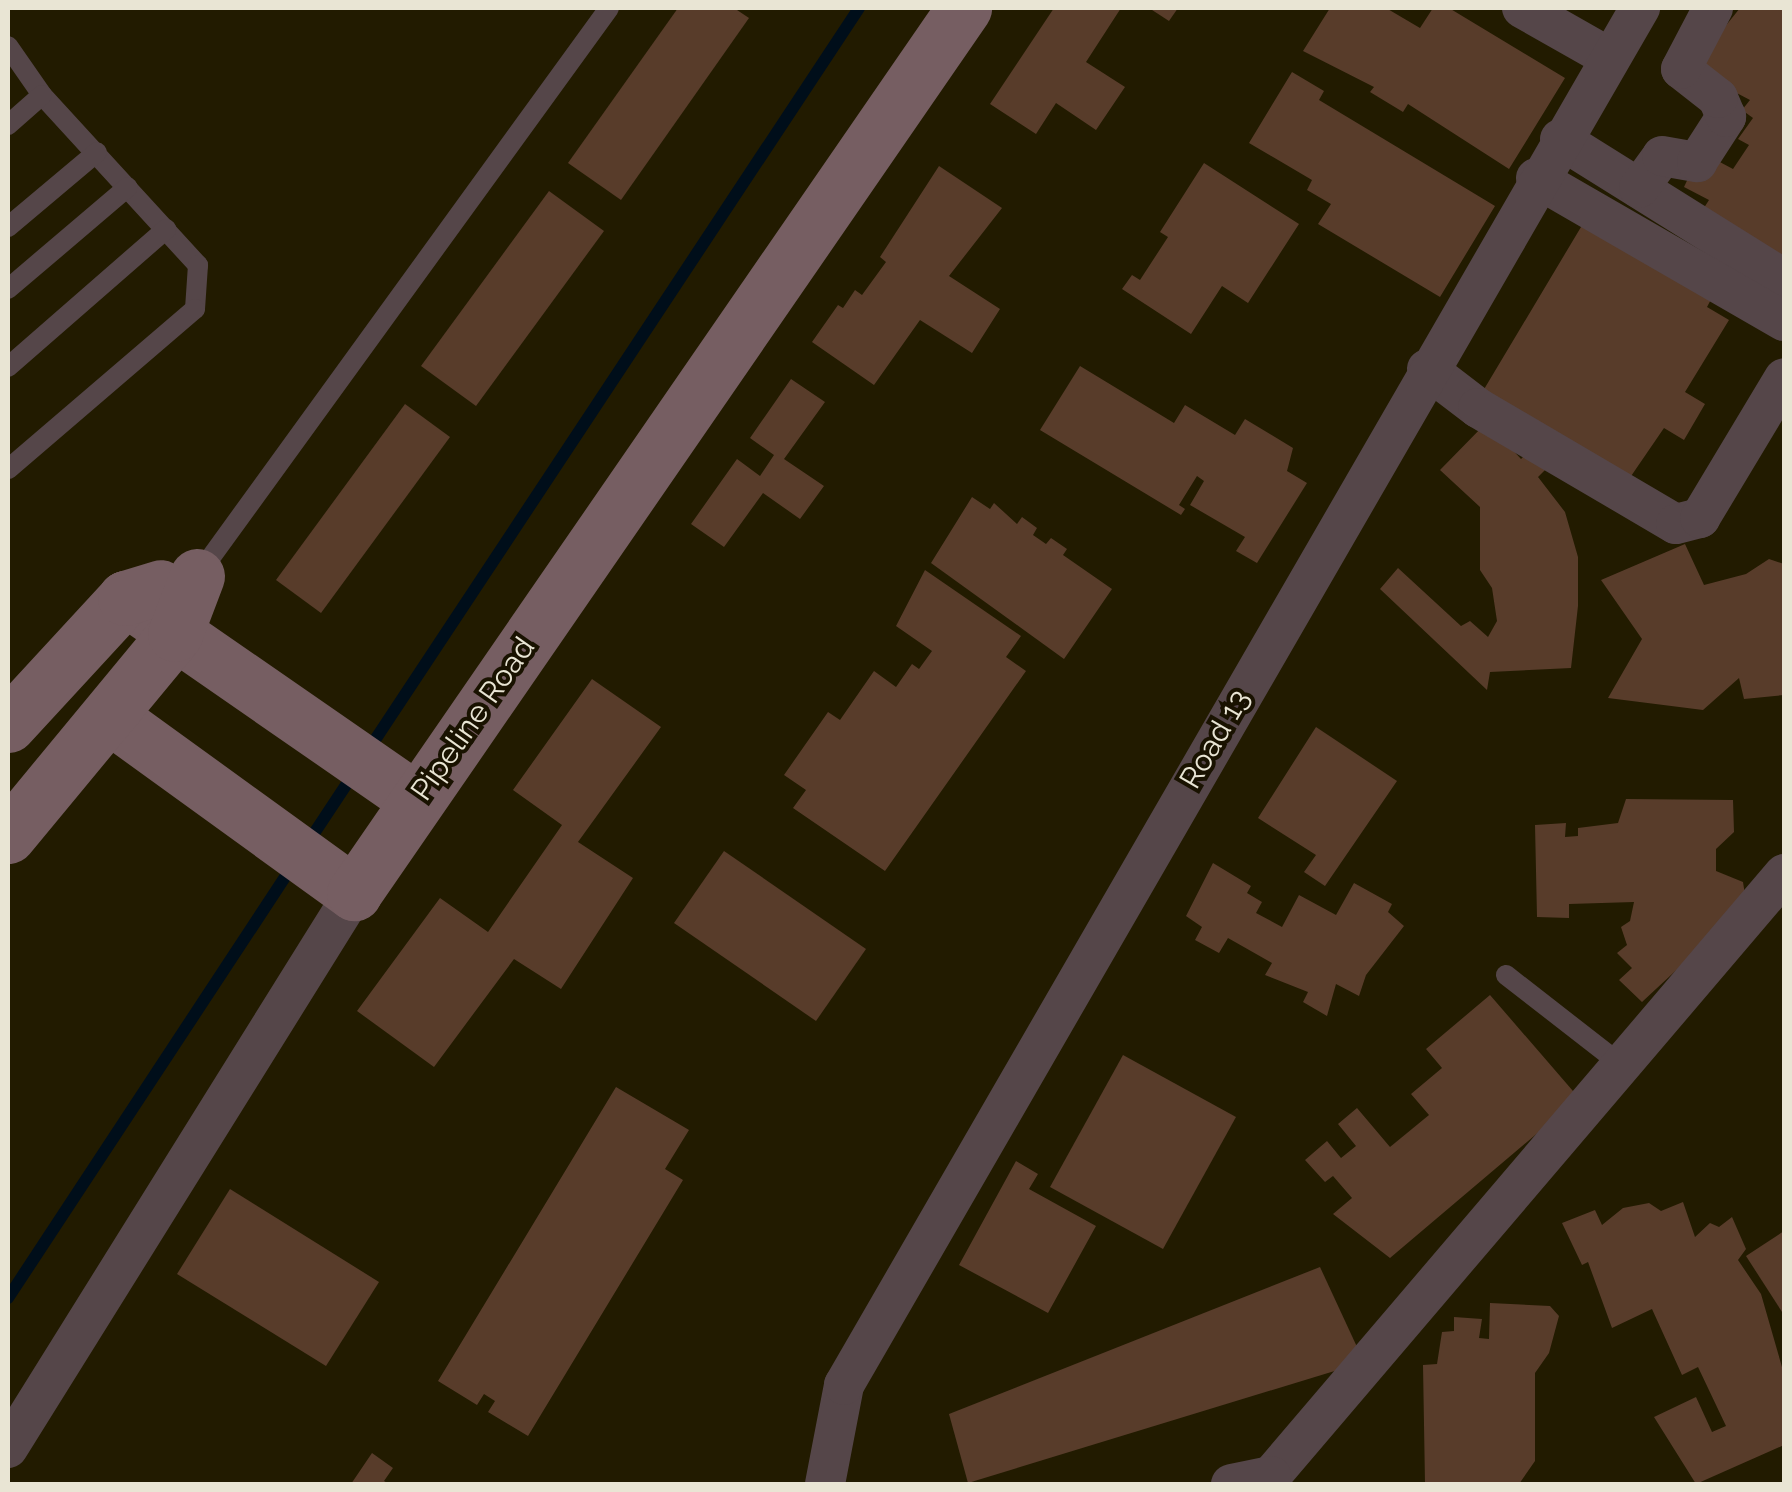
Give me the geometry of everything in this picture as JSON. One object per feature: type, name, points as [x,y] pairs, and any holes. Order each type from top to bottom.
[{"type":"street","name":"Pipeline Road","points":[[8,1448],[312,862],[376,773],[964,8]]},
{"type":"street","points":[[1522,8],[1610,58]]},
{"type":"street","name":"Road 13","points":[[826,1484],[844,1385],[1536,178],[1640,8]]},
{"type":"street","points":[[1639,188],[1662,156],[1697,162],[1726,117],[1718,98],[1680,70],[1713,8]]},
{"type":"street","points":[[1560,138],[1784,278]]},
{"type":"street","points":[[1536,178],[1784,320]]},
{"type":"street","points":[[1427,369],[1478,408],[1676,524],[1700,518],[1784,378]]},
{"type":"street","points":[[8,725],[125,598],[197,576]]},
{"type":"street","points":[[8,836],[112,718],[176,634],[197,576]]},
{"type":"street","points":[[125,598],[376,773]]},
{"type":"street","points":[[112,718],[312,862]]},
{"type":"street","points":[[1231,1484],[1272,1480],[1784,874]]},
{"type":"lane","points":[[197,576],[610,8]]},
{"type":"lane","points":[[8,46],[42,96],[198,265],[195,309],[8,468]]},
{"type":"lane","points":[[8,125],[42,96]]},
{"type":"lane","points":[[8,227],[97,152]]},
{"type":"lane","points":[[8,289],[128,187]]},
{"type":"lane","points":[[8,367],[166,229]]},
{"type":"lane","points":[[1506,974],[1623,1066]]},
{"type":"building","points":[[678,8],[734,8],[749,18],[621,200],[568,163]]},
{"type":"building","points":[[1054,8],[1121,8],[1086,62],[1125,87],[1096,130],[1056,103],[1036,134],[990,104]]},
{"type":"building","points":[[1149,8],[1178,8],[1169,21]]},
{"type":"building","points":[[1330,8],[1386,8],[1420,28],[1433,8],[1449,8],[1565,78],[1509,169],[1408,104],[1403,112],[1370,92],[1374,87],[1303,51]]},
{"type":"building","points":[[1740,8],[1784,8],[1784,266],[1700,214],[1709,200],[1684,187],[1692,170],[1716,160],[1733,169],[1749,145],[1738,139],[1753,118],[1742,110],[1750,100],[1691,69]]},
{"type":"building","points":[[1292,72],[1324,91],[1319,100],[1495,206],[1440,297],[1318,224],[1331,204],[1307,190],[1312,180],[1249,143]]},
{"type":"building","points":[[1204,163],[1299,224],[1248,303],[1222,286],[1191,334],[1122,289],[1132,275],[1140,280],[1168,237],[1160,232]]},
{"type":"building","points":[[939,166],[1002,208],[949,276],[1000,309],[972,353],[920,320],[874,385],[812,342],[838,305],[843,308],[855,290],[862,295],[886,262],[880,257]]},
{"type":"building","points":[[549,191],[604,231],[476,406],[421,366]]},
{"type":"building","points":[[1587,217],[1715,292],[1707,307],[1729,320],[1685,392],[1705,404],[1684,440],[1664,428],[1627,482],[1477,401]]},
{"type":"building","points":[[1080,366],[1174,423],[1185,405],[1235,435],[1245,419],[1293,448],[1287,471],[1307,483],[1257,563],[1236,551],[1245,537],[1190,505],[1204,481],[1197,476],[1179,505],[1185,509],[1181,515],[1040,430]]},
{"type":"building","points":[[791,379],[825,402],[784,459],[824,486],[800,519],[763,493],[724,547],[691,524],[737,459],[760,476],[774,455],[750,438]]},
{"type":"building","points":[[405,404],[450,437],[321,613],[276,580]]},
{"type":"building","points":[[1487,422],[1521,459],[1530,450],[1549,466],[1538,477],[1565,512],[1578,557],[1578,606],[1571,668],[1490,672],[1487,690],[1380,589],[1398,568],[1461,626],[1470,621],[1488,637],[1497,621],[1492,588],[1480,570],[1480,507],[1440,470]]},
{"type":"building","points":[[972,497],[990,509],[994,503],[1017,524],[1022,517],[1037,528],[1033,535],[1046,544],[1051,538],[1067,549],[1063,555],[1112,589],[1064,659],[931,563]]},
{"type":"building","points":[[1685,544],[1704,585],[1746,574],[1769,559],[1784,564],[1784,695],[1744,699],[1739,678],[1703,710],[1608,698],[1642,639],[1601,580]]},
{"type":"building","points":[[925,570],[1021,636],[1006,657],[1026,671],[885,871],[793,808],[806,790],[784,775],[828,712],[840,720],[874,671],[896,687],[912,664],[919,669],[932,651],[896,626]]},
{"type":"building","points":[[592,679],[661,727],[578,842],[633,878],[561,989],[514,959],[434,1067],[357,1011],[440,898],[488,932],[562,825],[513,790]]},
{"type":"building","points":[[1316,727],[1397,781],[1325,886],[1304,872],[1316,855],[1258,818]]},
{"type":"building","points":[[1626,799],[1733,800],[1734,832],[1716,849],[1716,871],[1743,882],[1745,895],[1742,909],[1642,1002],[1619,980],[1632,968],[1617,953],[1627,945],[1621,927],[1630,921],[1634,902],[1569,904],[1569,918],[1537,917],[1535,825],[1566,823],[1565,837],[1578,836],[1578,828],[1618,823]]},
{"type":"building","points":[[724,851],[866,949],[816,1021],[674,923]]},
{"type":"building","points":[[1213,863],[1251,886],[1247,893],[1262,902],[1256,913],[1282,927],[1299,895],[1336,915],[1354,883],[1392,904],[1388,912],[1404,926],[1366,975],[1359,996],[1336,984],[1327,1016],[1303,1002],[1308,992],[1265,975],[1272,963],[1228,938],[1219,953],[1195,940],[1202,927],[1186,916]]},
{"type":"building","points":[[1490,995],[1579,1098],[1390,1258],[1333,1214],[1352,1198],[1333,1176],[1325,1182],[1305,1160],[1327,1141],[1341,1158],[1356,1146],[1338,1124],[1357,1108],[1390,1147],[1429,1115],[1411,1094],[1442,1068],[1426,1049]]},
{"type":"building","points":[[1123,1055],[1236,1117],[1163,1249],[1050,1187]]},
{"type":"building","points":[[616,1087],[689,1130],[665,1169],[683,1180],[528,1436],[488,1412],[495,1401],[484,1394],[477,1405],[438,1381]]},
{"type":"building","points":[[1016,1161],[1038,1174],[1029,1189],[1096,1226],[1048,1313],[959,1265]]},
{"type":"building","points":[[230,1189],[379,1282],[326,1366],[177,1274]]},
{"type":"building","points":[[1683,1202],[1695,1237],[1710,1223],[1719,1227],[1732,1217],[1746,1249],[1738,1260],[1761,1294],[1784,1374],[1784,1445],[1696,1484],[1654,1417],[1696,1397],[1712,1432],[1726,1426],[1698,1367],[1682,1375],[1652,1309],[1612,1328],[1588,1262],[1582,1265],[1562,1223],[1595,1210],[1602,1225],[1623,1208],[1649,1203],[1661,1211]]},
{"type":"building","points":[[1784,1231],[1784,1315],[1746,1256]]},
{"type":"building","points":[[1320,1267],[1364,1362],[968,1483],[949,1414]]},
{"type":"building","points":[[1490,1303],[1550,1306],[1559,1316],[1549,1353],[1535,1373],[1535,1461],[1519,1484],[1425,1484],[1423,1365],[1437,1364],[1442,1332],[1454,1331],[1454,1317],[1482,1319],[1479,1338],[1489,1339]]},
{"type":"building","points":[[372,1453],[393,1468],[384,1481],[389,1484],[351,1484]]},
{"type":"waterway","points":[[367,752],[859,8]]},
{"type":"waterway","points":[[307,844],[354,773]]},
{"type":"waterway","points":[[8,1298],[293,865]]}]
